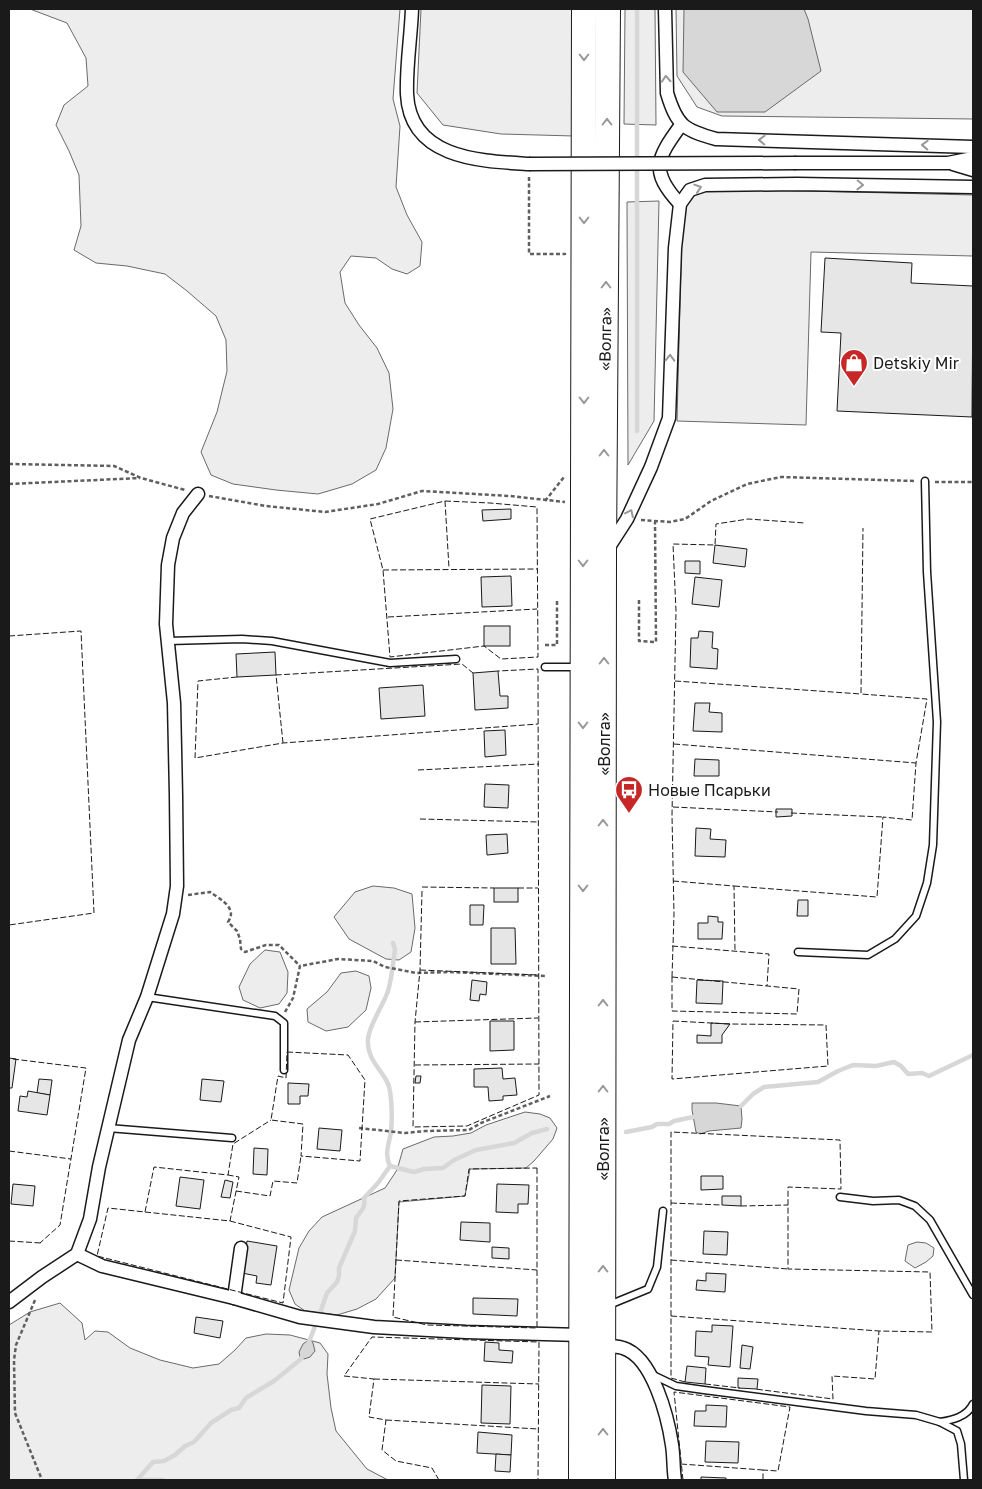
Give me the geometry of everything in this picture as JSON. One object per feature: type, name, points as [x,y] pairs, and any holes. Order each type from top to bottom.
[{"type":"highway","name":"«Волга»","points":[[581,1480],[584,9]]},
{"type":"highway","name":"«Волга»","points":[[603,1480],[604,554],[608,9]]},
{"type":"street","points":[[412,9],[407,94],[410,108],[416,127],[432,143],[456,155],[480,161],[530,168],[796,163],[948,163],[973,158]]},
{"type":"street","points":[[665,9],[667,93],[681,125],[697,134],[716,139],[973,146]]},
{"type":"street","points":[[680,204],[667,190],[662,178],[660,164],[662,152],[681,125]]},
{"type":"street","points":[[948,163],[973,170]]},
{"type":"street","points":[[604,554],[627,519],[651,467],[669,418],[675,248],[680,204],[690,190],[705,185],[797,184],[973,187]]},
{"type":"street","points":[[9,1302],[39,1279],[78,1254],[90,1219],[99,1168],[129,1040],[147,997],[173,914],[177,886],[174,703],[166,624],[168,565],[173,538],[183,513],[198,494]]},
{"type":"street","points":[[234,1298],[241,1248]]},
{"type":"street","points":[[78,1254],[102,1266],[234,1298],[300,1317],[374,1327],[582,1335]]},
{"type":"street","points":[[603,1346],[624,1348],[640,1359],[649,1373],[664,1410],[673,1446],[675,1480]]},
{"type":"lane","points":[[798,952],[868,955],[894,939],[916,916],[927,884],[933,845],[937,722],[927,572],[925,481]]},
{"type":"lane","points":[[168,641],[242,639],[272,641],[390,663],[456,659]]},
{"type":"lane","points":[[545,667],[583,666]]},
{"type":"lane","points":[[147,997],[275,1016],[284,1023],[284,1070]]},
{"type":"lane","points":[[108,1128],[232,1138]]},
{"type":"lane","points":[[840,1197],[873,1201],[899,1200],[915,1206],[930,1220],[973,1295]]},
{"type":"lane","points":[[603,1307],[648,1289],[657,1267],[663,1211]]},
{"type":"lane","points":[[649,1373],[676,1386],[799,1403],[916,1415],[940,1422],[957,1431],[961,1444],[964,1480]]},
{"type":"lane","points":[[940,1422],[956,1419],[971,1408],[973,1404]]},
{"type":"path","points":[[529,254],[530,168]]},
{"type":"path","points":[[9,464],[114,466],[141,478],[198,494],[266,506],[325,512],[378,504],[422,491],[510,496],[584,504]]},
{"type":"path","points":[[627,519],[670,522],[684,519],[711,501],[747,484],[781,477],[973,482]]},
{"type":"path","points":[[9,484],[141,478]]},
{"type":"path","points":[[639,600],[639,641],[656,642],[655,521]]},
{"type":"path","points":[[545,645],[557,645],[557,600]]},
{"type":"path","points":[[176,897],[210,892],[229,906],[232,917],[228,922],[240,939],[241,949],[245,952],[266,945],[279,945],[300,966]]},
{"type":"path","points":[[300,966],[338,960],[355,960],[373,961],[384,967],[416,973],[450,972],[545,976]]},
{"type":"path","points":[[278,1019],[286,1011],[293,998],[300,966]]},
{"type":"path","points":[[359,1128],[405,1133],[468,1130],[550,1096]]},
{"type":"path","points":[[39,1279],[36,1298],[16,1345],[14,1385],[15,1413],[42,1480]]},
{"type":"shaded area","points":[[30,9],[400,9],[393,99],[400,126],[396,187],[407,215],[422,242],[420,266],[407,274],[392,269],[376,258],[351,256],[340,272],[345,303],[377,348],[389,373],[393,409],[386,448],[376,470],[352,484],[318,494],[233,484],[211,475],[201,452],[217,412],[227,371],[226,340],[216,316],[165,274],[127,266],[96,263],[74,250],[81,226],[79,175],[56,125],[64,105],[88,86],[86,58],[67,23]]},
{"type":"shaded area","points":[[421,9],[574,9],[574,136],[501,134],[443,125],[417,93]]},
{"type":"shaded area","points":[[625,9],[655,9],[656,125],[624,124]]},
{"type":"shaded area","points":[[676,9],[973,9],[973,119],[722,116],[697,107],[677,76]]},
{"type":"shaded area","points":[[684,9],[804,9],[821,71],[765,112],[717,112],[683,72]]},
{"type":"shaded area","points":[[683,188],[973,195],[973,256],[811,252],[806,425],[677,421]]},
{"type":"shaded area","points":[[659,201],[654,421],[628,465],[627,202]]},
{"type":"shaded area","points":[[373,886],[394,888],[412,894],[415,928],[411,952],[399,960],[386,959],[349,939],[334,917],[355,892]]},
{"type":"shaded area","points":[[265,950],[280,952],[288,972],[287,993],[279,1004],[260,1008],[243,1000],[239,987],[250,964]]},
{"type":"shaded area","points":[[356,971],[369,976],[371,988],[366,1010],[348,1027],[326,1031],[308,1022],[307,1009],[327,992],[341,973]]},
{"type":"shaded area","points":[[692,1103],[741,1106],[741,1128],[709,1131],[700,1134],[696,1132]]},
{"type":"shaded area","points":[[525,1112],[540,1114],[550,1118],[557,1128],[553,1139],[526,1168],[470,1169],[465,1196],[399,1202],[395,1278],[376,1299],[357,1309],[337,1315],[305,1311],[295,1304],[289,1290],[299,1248],[309,1231],[322,1217],[385,1188],[397,1170],[403,1149],[434,1137],[471,1133],[486,1125]]},
{"type":"shaded area","points":[[917,1242],[926,1243],[934,1248],[933,1256],[915,1268],[905,1261],[908,1245]]},
{"type":"shaded area","points":[[60,1303],[82,1323],[85,1340],[95,1331],[108,1332],[130,1348],[160,1360],[193,1368],[219,1364],[246,1338],[266,1334],[290,1335],[320,1343],[328,1354],[327,1374],[336,1431],[367,1469],[388,1480],[9,1480],[9,1325],[30,1312]]},
{"type":"shaded area","points":[[310,1339],[315,1351],[310,1357],[304,1359],[300,1357],[299,1352],[303,1344]]},
{"type":"building","points":[[825,258],[912,263],[911,283],[973,286],[972,417],[837,411],[841,333],[821,332]]},
{"type":"building","points":[[511,509],[511,519],[483,521],[482,510]]},
{"type":"building","points":[[715,545],[747,549],[745,567],[713,563]]},
{"type":"building","points":[[685,561],[700,561],[700,574],[685,573]]},
{"type":"building","points":[[511,576],[512,606],[482,607],[481,577]]},
{"type":"building","points":[[695,577],[722,580],[719,607],[692,604]]},
{"type":"building","points":[[484,626],[510,626],[510,646],[484,646]]},
{"type":"building","points":[[699,631],[713,632],[712,648],[718,649],[717,669],[690,667],[691,638],[698,638]]},
{"type":"building","points":[[275,652],[276,675],[237,677],[236,654]]},
{"type":"building","points":[[498,671],[500,696],[508,696],[508,708],[475,710],[473,673]]},
{"type":"building","points":[[423,685],[425,716],[381,719],[379,688]]},
{"type":"building","points":[[695,703],[710,703],[709,712],[722,713],[722,732],[693,731]]},
{"type":"building","points":[[505,730],[506,755],[485,757],[484,731]]},
{"type":"building","points":[[695,759],[719,760],[719,776],[694,776]]},
{"type":"building","points":[[485,784],[509,785],[508,808],[484,807]]},
{"type":"building","points":[[776,809],[792,809],[792,816],[776,817]]},
{"type":"building","points":[[696,828],[711,829],[710,839],[726,840],[725,857],[695,856]]},
{"type":"building","points":[[507,834],[508,853],[487,855],[486,835]]},
{"type":"building","points":[[494,888],[518,888],[518,902],[494,902]]},
{"type":"building","points":[[798,900],[808,900],[808,916],[797,916]]},
{"type":"building","points":[[470,905],[484,905],[483,925],[470,925]]},
{"type":"building","points":[[708,916],[718,917],[718,922],[723,922],[722,939],[698,939],[698,923],[708,923]]},
{"type":"building","points":[[491,928],[515,928],[516,964],[491,964]]},
{"type":"building","points":[[472,980],[487,982],[486,995],[480,994],[479,1001],[470,1000]]},
{"type":"building","points":[[697,980],[723,981],[722,1004],[696,1003]]},
{"type":"building","points":[[490,1021],[514,1021],[514,1050],[490,1051]]},
{"type":"building","points":[[711,1023],[730,1024],[722,1035],[722,1043],[697,1043],[697,1035],[711,1036]]},
{"type":"building","points":[[9,1058],[16,1059],[12,1088],[9,1088]]},
{"type":"building","points":[[502,1068],[503,1079],[515,1078],[517,1095],[503,1096],[503,1100],[489,1101],[488,1087],[474,1087],[474,1069]]},
{"type":"building","points":[[416,1076],[421,1076],[420,1083],[415,1083]]},
{"type":"building","points":[[39,1079],[52,1080],[50,1095],[37,1093]]},
{"type":"building","points":[[202,1079],[224,1081],[221,1102],[200,1100]]},
{"type":"building","points":[[288,1083],[309,1084],[308,1096],[300,1096],[300,1104],[288,1104]]},
{"type":"building","points":[[28,1091],[50,1095],[47,1115],[18,1111],[20,1096],[27,1097]]},
{"type":"building","points":[[319,1128],[342,1130],[340,1151],[317,1149]]},
{"type":"building","points":[[254,1148],[268,1149],[267,1175],[253,1174]]},
{"type":"building","points":[[701,1176],[723,1176],[723,1189],[701,1190]]},
{"type":"building","points":[[180,1177],[204,1180],[200,1209],[176,1206]]},
{"type":"building","points":[[225,1180],[233,1182],[230,1198],[221,1197]]},
{"type":"building","points":[[13,1184],[35,1186],[33,1206],[11,1204]]},
{"type":"building","points":[[497,1184],[529,1185],[528,1204],[518,1204],[518,1213],[496,1212]]},
{"type":"building","points":[[722,1196],[741,1196],[741,1206],[722,1205]]},
{"type":"building","points":[[461,1222],[490,1223],[490,1242],[460,1240]]},
{"type":"building","points":[[704,1231],[728,1232],[727,1255],[703,1254]]},
{"type":"building","points":[[247,1241],[277,1246],[271,1285],[256,1283],[257,1276],[242,1273]]},
{"type":"building","points":[[492,1247],[509,1248],[509,1259],[492,1258]]},
{"type":"building","points":[[706,1273],[726,1274],[725,1292],[696,1290],[697,1280],[706,1281]]},
{"type":"building","points":[[473,1298],[518,1299],[517,1316],[473,1314]]},
{"type":"building","points":[[196,1317],[223,1321],[220,1338],[194,1333]]},
{"type":"building","points":[[712,1325],[733,1326],[730,1367],[708,1365],[709,1357],[695,1356],[696,1331],[712,1332]]},
{"type":"building","points":[[485,1342],[499,1343],[499,1350],[513,1351],[512,1363],[484,1361]]},
{"type":"building","points":[[742,1345],[753,1347],[750,1369],[740,1368]]},
{"type":"building","points":[[687,1366],[706,1368],[705,1384],[685,1382]]},
{"type":"building","points":[[738,1378],[758,1379],[757,1389],[738,1388]]},
{"type":"building","points":[[482,1385],[511,1386],[510,1424],[481,1423]]},
{"type":"building","points":[[706,1405],[727,1406],[726,1427],[694,1426],[695,1411],[706,1411]]},
{"type":"building","points":[[478,1432],[512,1435],[511,1455],[477,1453]]},
{"type":"building","points":[[706,1441],[739,1442],[738,1463],[705,1462]]},
{"type":"building","points":[[496,1454],[511,1455],[510,1472],[495,1471]]},
{"type":"building","points":[[701,1477],[726,1478],[726,1480],[701,1480]]},
{"type":"waterway","points":[[637,9],[637,431]]},
{"type":"waterway","points":[[393,943],[395,949],[389,986],[368,1039],[370,1055],[390,1091],[391,1132],[387,1153],[390,1166],[414,1172],[424,1169],[443,1168],[454,1160],[476,1150],[514,1143],[532,1133],[547,1129]]},
{"type":"waterway","points":[[741,1106],[753,1094],[764,1087],[818,1082],[853,1065],[876,1066],[894,1062],[901,1066],[908,1074],[922,1073],[929,1076],[973,1055]]},
{"type":"waterway","points":[[626,1132],[652,1127],[657,1124],[669,1124],[693,1117]]},
{"type":"waterway","points":[[319,1316],[327,1293],[337,1282],[339,1268],[355,1231],[356,1218],[364,1207],[364,1198],[390,1166]]},
{"type":"waterway","points":[[308,1344],[316,1324]]},
{"type":"waterway","points":[[138,1479],[153,1462],[164,1461],[175,1455],[185,1446],[194,1442],[211,1423],[231,1410],[239,1408],[246,1398],[274,1381],[301,1359],[304,1353]]},
{"type":"waterway","points":[[137,1480],[163,1480]]},
{"type":"fence","points":[[445,501],[537,507],[538,657],[501,659],[484,646],[390,657],[383,570],[370,519],[445,501]]},
{"type":"fence","points":[[445,501],[449,568]]},
{"type":"fence","points":[[672,977],[674,914],[672,815],[676,611],[673,544],[715,545],[716,524],[748,519],[805,523]]},
{"type":"fence","points":[[734,886],[877,897],[883,817],[912,820],[916,763],[927,699],[861,694],[863,528]]},
{"type":"fence","points":[[383,570],[537,569]]},
{"type":"fence","points":[[388,617],[537,609]]},
{"type":"fence","points":[[9,636],[81,631],[94,913],[9,925]]},
{"type":"fence","points":[[283,743],[276,675],[462,664],[473,673]]},
{"type":"fence","points":[[422,891],[420,970],[415,1022],[413,1127],[467,1126],[539,1095],[538,669],[498,671]]},
{"type":"fence","points":[[237,677],[198,681],[195,758],[283,743],[538,724]]},
{"type":"fence","points":[[675,681],[861,694]]},
{"type":"fence","points":[[674,744],[916,763]]},
{"type":"fence","points":[[418,770],[539,764]]},
{"type":"fence","points":[[673,807],[778,812]]},
{"type":"fence","points":[[791,813],[883,817]]},
{"type":"fence","points":[[420,819],[538,822]]},
{"type":"fence","points":[[673,881],[734,886],[735,951]]},
{"type":"fence","points":[[422,887],[494,888]]},
{"type":"fence","points":[[518,888],[538,888]]},
{"type":"fence","points":[[672,946],[769,954],[767,986]]},
{"type":"fence","points":[[420,970],[538,975]]},
{"type":"fence","points":[[672,977],[799,989],[797,1014],[672,1011],[672,977]]},
{"type":"fence","points":[[415,1022],[538,1018]]},
{"type":"fence","points":[[673,1021],[730,1024],[826,1025],[828,1066],[672,1079],[673,1021]]},
{"type":"fence","points":[[287,1052],[348,1055],[365,1080],[360,1161],[301,1156],[303,1124],[271,1120],[278,1076],[286,1078],[287,1052]]},
{"type":"fence","points":[[13,1059],[86,1068],[60,1225],[40,1243]]},
{"type":"fence","points":[[415,1065],[539,1064]]},
{"type":"fence","points":[[230,1221],[291,1237],[283,1303],[97,1256],[108,1208],[145,1212],[154,1167],[228,1175],[233,1144],[271,1120]]},
{"type":"fence","points":[[685,1382],[671,1378],[671,1132],[840,1140],[841,1189],[788,1187],[788,1269],[930,1272],[932,1332],[879,1331],[875,1379],[832,1376],[833,1399],[755,1389]]},
{"type":"fence","points":[[9,1151],[71,1159]]},
{"type":"fence","points":[[236,1191],[270,1196],[273,1181],[297,1183],[301,1156]]},
{"type":"fence","points":[[537,1168],[537,1328],[427,1325],[393,1317],[399,1201],[465,1196],[469,1169],[537,1168]]},
{"type":"fence","points":[[145,1212],[230,1221],[239,1177],[228,1175]]},
{"type":"fence","points":[[671,1203],[722,1205]]},
{"type":"fence","points":[[741,1206],[788,1205]]},
{"type":"fence","points":[[9,1241],[41,1243]]},
{"type":"fence","points":[[396,1260],[537,1270]]},
{"type":"fence","points":[[671,1260],[788,1269]]},
{"type":"fence","points":[[671,1316],[879,1331]]},
{"type":"fence","points":[[439,1480],[432,1468],[396,1461],[382,1450],[386,1420],[369,1417],[374,1379],[344,1376],[372,1337],[539,1342],[538,1480]]},
{"type":"fence","points":[[374,1379],[539,1384]]},
{"type":"fence","points":[[705,1384],[740,1388]]},
{"type":"fence","points":[[683,1480],[674,1392],[790,1407],[778,1471],[763,1470],[763,1480]]},
{"type":"fence","points":[[386,1420],[538,1429]]},
{"type":"fence","points":[[681,1464],[763,1470]]},
{"type":"place","name":"Detskiy Mir","points":[[854,387]]},
{"type":"place","name":"Новые Псарьки","points":[[629,814]]}]
